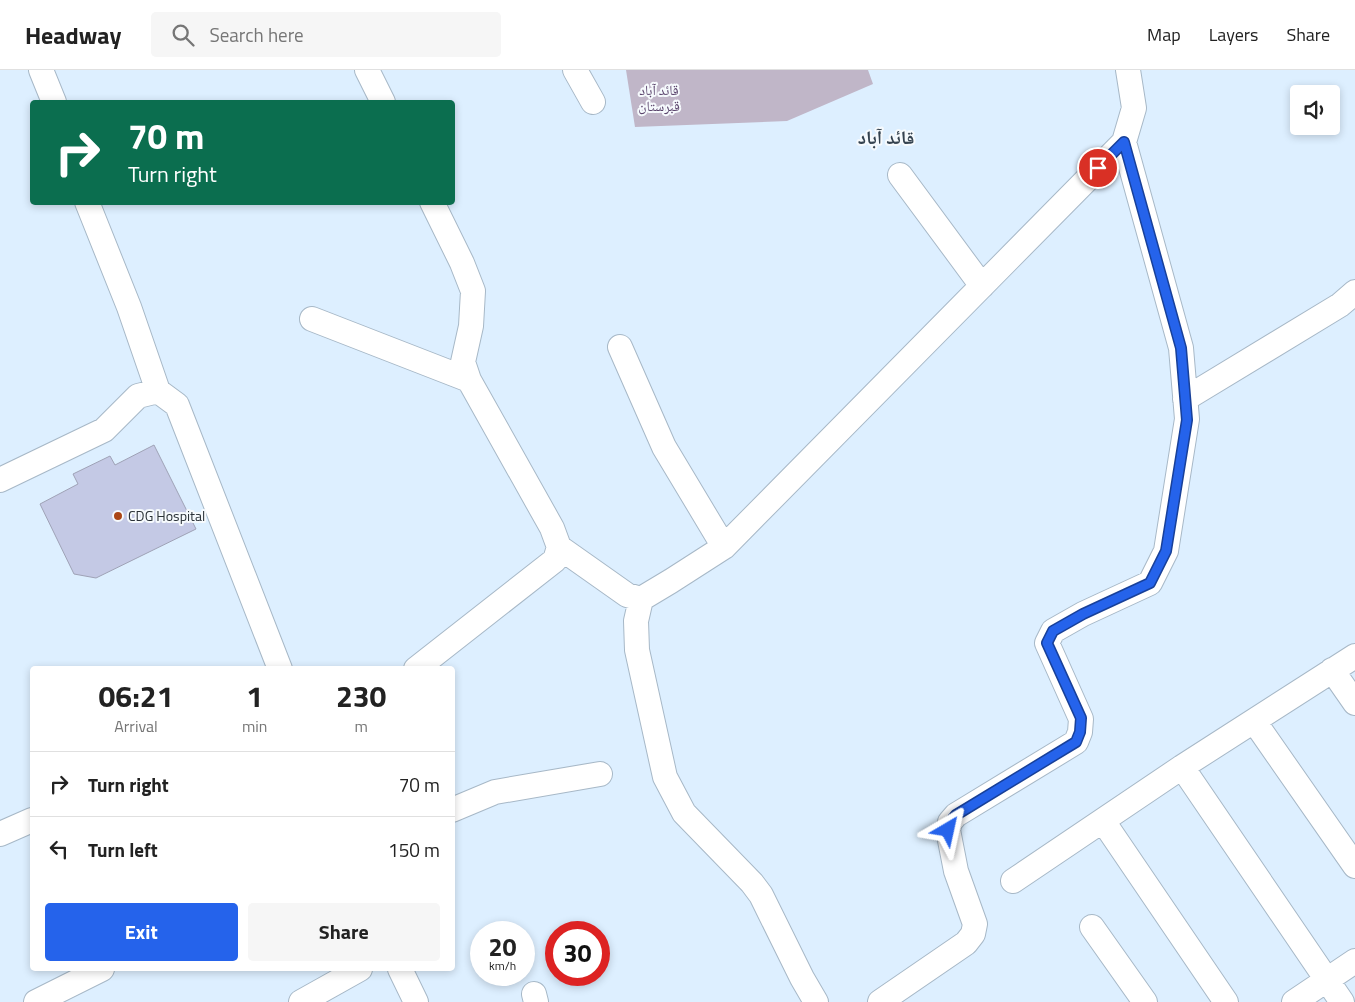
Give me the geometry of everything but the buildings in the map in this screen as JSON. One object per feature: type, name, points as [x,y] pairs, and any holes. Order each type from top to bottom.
[{"type":"street","points":[[41,70],[53,100]]},
{"type":"street","points":[[367,70],[382,100]]},
{"type":"street","points":[[575,70],[593,102]]},
{"type":"street","points":[[433,205],[462,263],[473,291],[471,326],[463,362],[469,380],[552,528],[559,547],[627,595],[641,598],[724,547],[1124,142],[1134,108],[1128,70]]},
{"type":"street","points":[[881,1002],[966,943],[973,934],[975,924],[956,871],[948,830],[950,822],[956,815],[1076,742],[1080,732],[1081,718],[1047,643],[1053,631],[1083,614],[1150,583],[1166,551],[1187,420],[1181,348],[1124,142]]},
{"type":"street","points":[[900,175],[982,286]]},
{"type":"street","points":[[88,205],[129,307],[158,391],[177,405],[279,666]]},
{"type":"street","points":[[1185,399],[1340,305],[1355,292]]},
{"type":"street","points":[[312,318],[469,380]]},
{"type":"street","points":[[620,347],[664,447],[724,547]]},
{"type":"street","points":[[0,480],[104,430],[138,396],[158,391]]},
{"type":"street","points":[[420,666],[555,560],[559,547]]},
{"type":"street","points":[[641,598],[636,621],[637,650],[665,777],[684,812],[752,883],[761,895],[816,1002]]},
{"type":"street","points":[[1013,881],[1182,767],[1355,656]]},
{"type":"street","points":[[1332,670],[1355,703]]},
{"type":"street","points":[[1254,721],[1355,866]]},
{"type":"street","points":[[1182,767],[1342,1002]]},
{"type":"street","points":[[455,809],[495,792],[600,774]]},
{"type":"street","points":[[0,834],[30,821]]},
{"type":"street","points":[[1104,821],[1226,1002]]},
{"type":"street","points":[[1092,927],[1144,1002]]},
{"type":"street","points":[[1294,1002],[1355,961]]},
{"type":"street","points":[[36,1002],[98,971]]},
{"type":"street","points":[[301,1002],[356,971]]},
{"type":"street","points":[[401,971],[416,1002]]},
{"type":"green space","name":"قائد آباد قبرستان","points":[[626,70],[868,70],[873,84],[787,121],[635,127]]},
{"type":"place","name":"CDG Hospital","points":[[118,516]]},
{"type":"district","name":"قائد آباد","points":[[886,137]]},
{"type":"route","points":[[948,830],[950,822],[956,815],[1076,742],[1080,732],[1081,718],[1047,643],[1053,631],[1083,614],[1150,583],[1166,551],[1187,420],[1181,348],[1124,142],[1098,168]]}]
